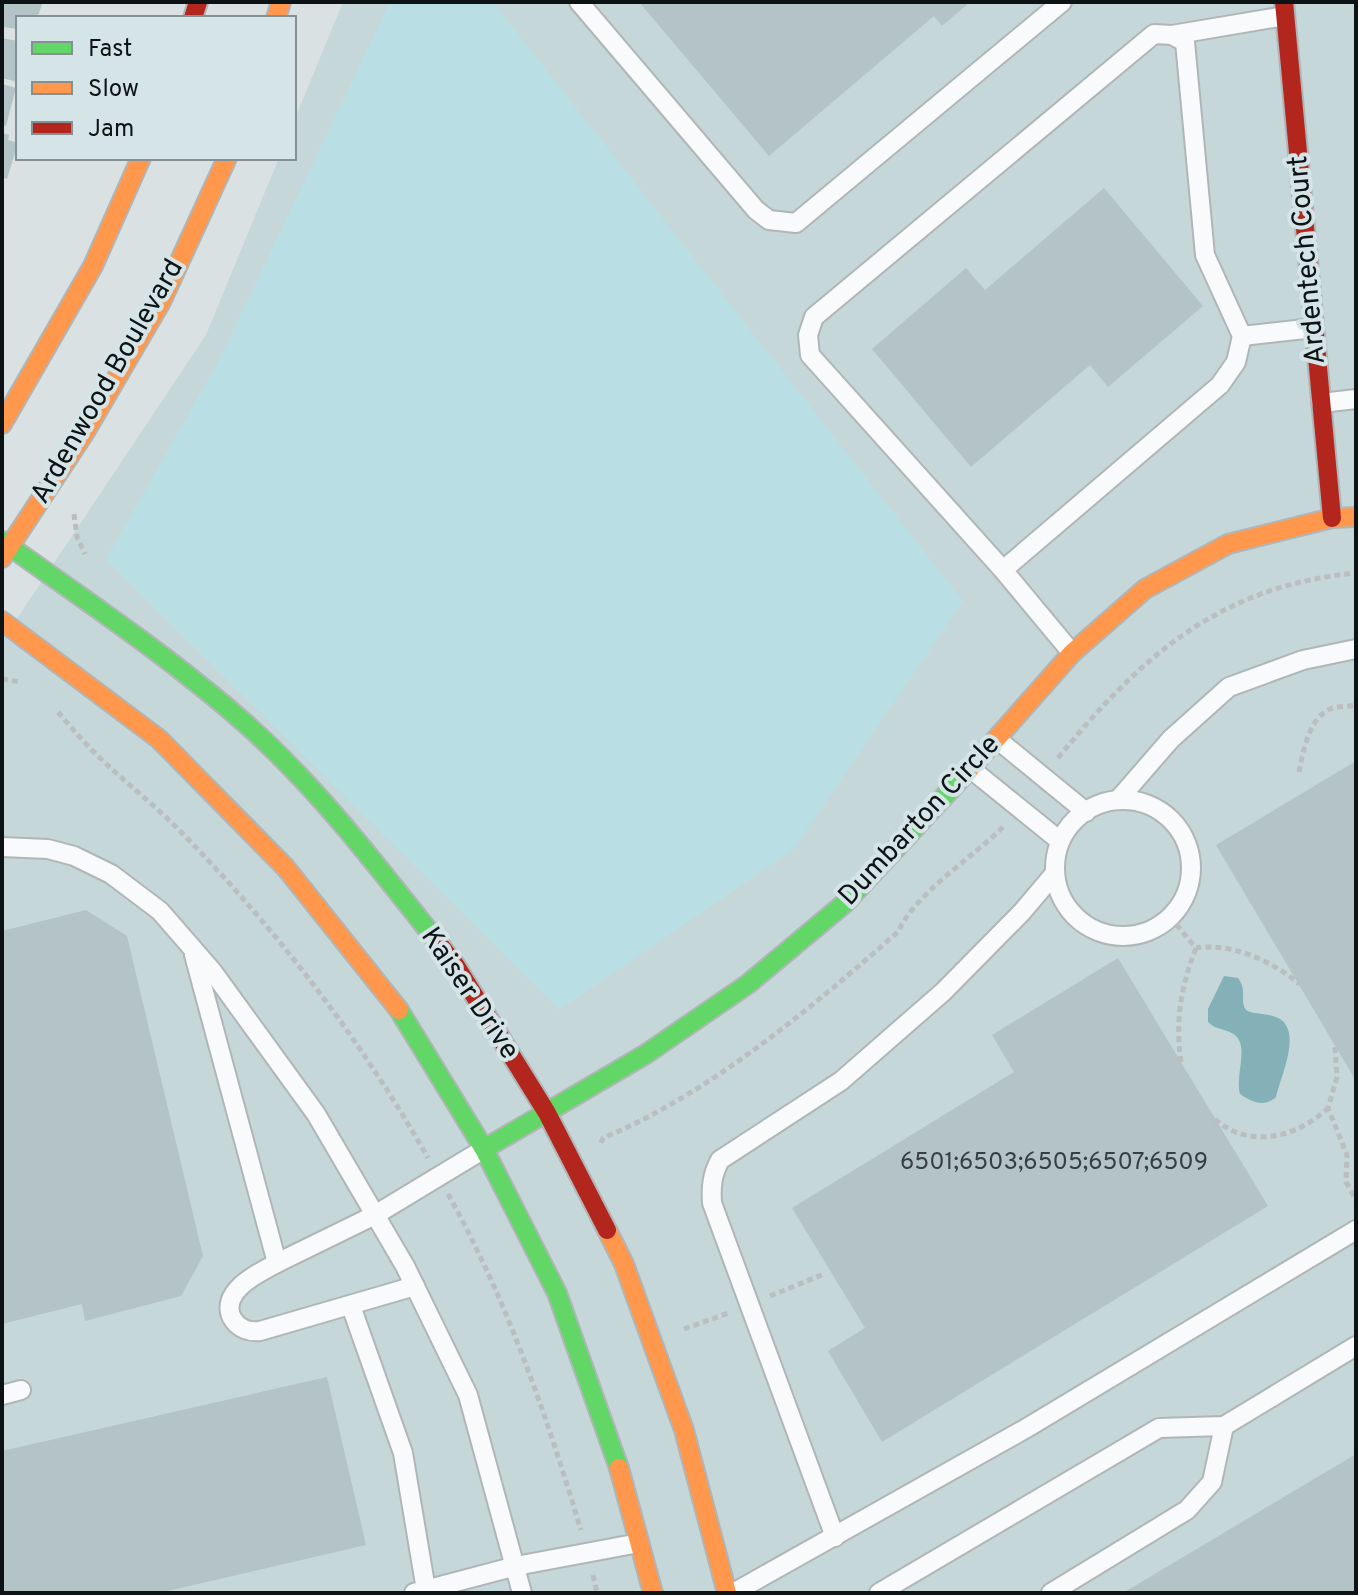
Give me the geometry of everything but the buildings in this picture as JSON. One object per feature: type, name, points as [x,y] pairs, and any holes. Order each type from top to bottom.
[{"type":"street","name":"Ardentech Court","points":[[1285,9],[1332,518]]},
{"type":"street","points":[[2,424],[93,266],[140,160]]},
{"type":"street","name":"Ardenwood Boulevard","points":[[5,548],[85,432],[161,302],[226,160]]},
{"type":"street","name":"Dumbarton Circle","points":[[484,1149],[646,1054],[748,984],[845,903],[971,769],[1072,653],[1145,589],[1228,544],[1332,518],[1356,517]]},
{"type":"street","name":"Kaiser Drive","points":[[5,548],[153,648],[236,715],[341,820],[456,966],[547,1113],[624,1264],[684,1430],[727,1593]]},
{"type":"street","points":[[2,621],[159,739],[286,868],[397,1007],[484,1149],[557,1293],[615,1452],[653,1593]]},
{"type":"lane","points":[[579,2],[756,210],[769,220],[796,223],[1062,2]]},
{"type":"lane","points":[[1072,653],[1003,570],[810,355],[808,335],[814,317],[1154,34],[1172,35],[1285,9]]},
{"type":"lane","points":[[1003,570],[1220,385],[1236,362],[1242,336],[1205,255],[1185,42],[1172,35]]},
{"type":"lane","points":[[1242,336],[1314,328]]},
{"type":"lane","points":[[1321,403],[1356,399]]},
{"type":"lane","points":[[1118,800],[1171,739],[1229,687],[1303,660],[1356,649]]},
{"type":"lane","points":[[998,739],[1086,812]]},
{"type":"lane","points":[[971,769],[1060,841]]},
{"type":"lane","points":[[1118,800],[1135,801],[1166,816],[1179,829],[1190,863],[1190,881],[1184,897],[1170,917],[1145,933],[1128,936],[1110,935],[1079,921],[1058,891],[1055,873],[1060,841],[1071,824],[1099,804],[1118,800]]},
{"type":"lane","points":[[2,847],[48,849],[74,856],[111,874],[160,911],[213,972],[316,1114],[415,1286],[468,1395],[522,1593]]},
{"type":"lane","points":[[835,1537],[712,1203],[713,1173],[720,1160],[841,1081],[943,992],[1022,912],[1055,873]]},
{"type":"lane","points":[[193,949],[277,1263]]},
{"type":"lane","points":[[415,1286],[260,1331],[243,1331],[235,1325],[230,1300],[244,1283],[277,1263],[375,1215],[484,1149]]},
{"type":"lane","points":[[733,1593],[1025,1429],[1356,1230]]},
{"type":"lane","points":[[351,1306],[403,1453],[420,1591],[516,1566],[639,1543]]},
{"type":"lane","points":[[879,1593],[1159,1428],[1224,1426],[1356,1346]]},
{"type":"lane","points":[[2,1395],[21,1390]]},
{"type":"lane","points":[[1051,1593],[1187,1510],[1212,1482],[1224,1426]]},
{"type":"path","points":[[74,512],[77,537],[89,564]]},
{"type":"path","points":[[1055,762],[1093,715],[1133,674],[1163,648],[1206,620],[1294,584],[1356,573]]},
{"type":"path","points":[[2,679],[29,684]]},
{"type":"path","points":[[1299,772],[1312,727],[1320,717],[1329,709],[1356,705]]},
{"type":"path","points":[[53,707],[97,755],[183,834],[254,911],[368,1058],[438,1176],[494,1286],[526,1364],[587,1552],[597,1593]]},
{"type":"path","points":[[597,1151],[603,1138],[661,1109],[789,1024],[898,932],[909,913],[966,857],[1014,816]]},
{"type":"path","points":[[1170,917],[1196,948],[1226,950],[1266,962],[1299,984]]},
{"type":"path","points":[[1181,1062],[1178,1012],[1196,948]]},
{"type":"path","points":[[1215,1119],[1231,1131],[1259,1137],[1280,1136],[1316,1120],[1328,1108],[1337,1077],[1335,1047]]},
{"type":"path","points":[[1328,1108],[1347,1155],[1346,1182],[1356,1200]]},
{"type":"shaded area","points":[[343,2],[1356,2],[1356,1593],[2,1593],[2,641],[206,335],[278,160],[296,160],[296,116]]},
{"type":"shaded area","points":[[390,2],[493,2],[963,601],[793,850],[559,1010],[106,559],[217,364]]},
{"type":"shaded area","points":[[1224,976],[1238,978],[1246,1010],[1276,1017],[1289,1031],[1288,1053],[1276,1097],[1267,1102],[1254,1101],[1240,1094],[1240,1043],[1234,1034],[1208,1022],[1208,1009]]},
{"type":"traffic: fast","points":[[2,541],[157,652],[246,724],[323,802],[439,944]]},
{"type":"traffic: fast","points":[[484,1149],[646,1054],[748,984],[845,903],[966,773]]},
{"type":"traffic: fast","points":[[399,1010],[484,1149],[557,1293],[619,1468]]},
{"type":"traffic: slow","points":[[277,16],[281,2]]},
{"type":"traffic: slow","points":[[2,424],[93,266],[140,160]]},
{"type":"traffic: slow","points":[[2,558],[85,432],[161,302],[226,160]]},
{"type":"traffic: slow","points":[[966,773],[1072,653],[1145,589],[1228,544],[1332,518],[1356,517]]},
{"type":"traffic: slow","points":[[2,621],[159,739],[286,868],[399,1010]]},
{"type":"traffic: slow","points":[[607,1230],[624,1264],[684,1430],[727,1593]]},
{"type":"traffic: slow","points":[[619,1468],[653,1593]]},
{"type":"traffic: jam","points":[[194,16],[198,2]]},
{"type":"traffic: jam","points":[[1284,2],[1332,518]]},
{"type":"traffic: jam","points":[[439,944],[456,966],[547,1113],[607,1230]]}]
